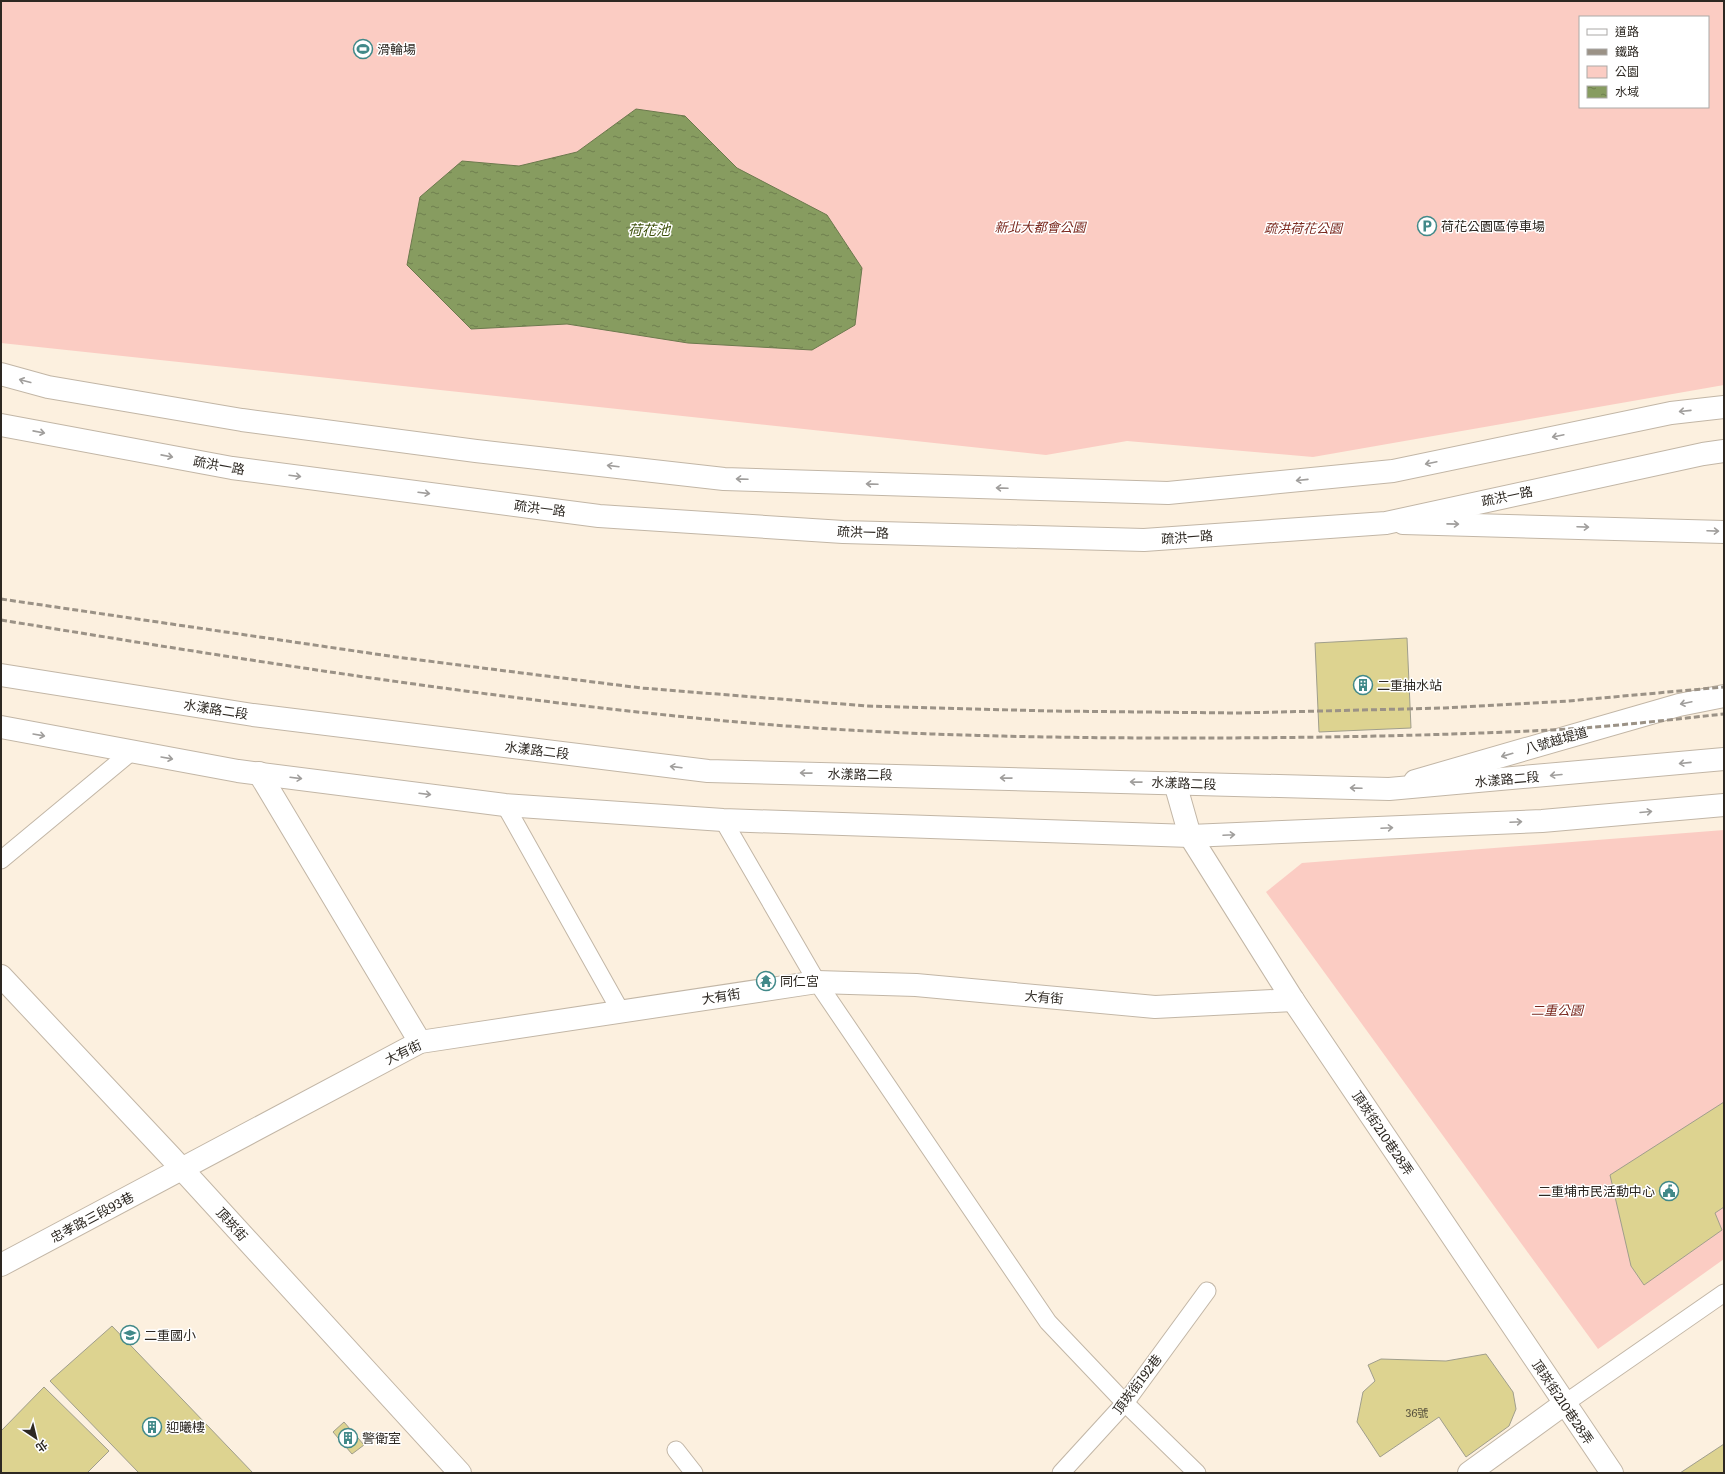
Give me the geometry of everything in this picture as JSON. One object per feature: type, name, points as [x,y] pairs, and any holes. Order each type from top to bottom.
[{"type":"street","points":[[1,374],[48,387],[242,420],[476,450],[724,479],[1168,493],[1393,471],[1671,412],[1724,407]]},
{"type":"street","name":"疏洪一路","points":[[1,425],[232,468],[607,516],[843,532],[1144,540],[1386,523],[1703,454],[1724,451]]},
{"type":"street","points":[[1386,523],[1724,532]]},
{"type":"street","name":"水漾路二段","points":[[1,675],[253,715],[708,770],[1389,789],[1724,759]]},
{"type":"street","name":"八號越堤道","points":[[1389,789],[1679,705],[1724,696]]},
{"type":"street","points":[[1,727],[238,771],[505,805],[723,820],[1190,836],[1542,821],[1724,805]]},
{"type":"street","points":[[259,773],[420,1042]]},
{"type":"street","name":"頂崁街210巷28弄","points":[[1175,783],[1190,836],[1294,1000],[1564,1404],[1612,1473]]},
{"type":"street","name":"頂崁街","points":[[1,976],[182,1169],[460,1473]]},
{"type":"street","name":"大有街","points":[[182,1169],[420,1042],[817,982],[916,986],[1155,1007],[1294,1000]]},
{"type":"street","name":"忠孝路三段93巷","points":[[1,1266],[182,1169]]},
{"type":"street","points":[[1469,1473],[1564,1404]]},
{"type":"lane","points":[[1,860],[131,752]]},
{"type":"lane","points":[[505,805],[621,1012]]},
{"type":"lane","points":[[723,820],[817,982],[1048,1322],[1125,1403],[1197,1473]]},
{"type":"lane","name":"頂崁街192巷","points":[[1061,1473],[1125,1403],[1206,1291]]},
{"type":"lane","points":[[1564,1404],[1724,1292]]},
{"type":"lane","points":[[676,1450],[694,1473]]},
{"type":"green space","name":"疏洪荷花公園","points":[[1,1],[1724,1],[1724,385],[1313,457],[1127,441],[1046,455],[1,343]]},
{"type":"green space","name":"二重公園","points":[[1724,830],[1724,1259],[1598,1349],[1266,892],[1302,863]]},
{"type":"water","name":"荷花池","points":[[636,109],[685,116],[737,168],[827,215],[862,268],[855,325],[812,350],[688,343],[567,324],[471,329],[407,265],[420,197],[462,161],[519,166],[577,152]]},
{"type":"building","name":"二重抽水站","points":[[1407,638],[1411,728],[1319,732],[1315,643]]},
{"type":"building","name":"二重埔市民活動中心","points":[[1724,1102],[1724,1207],[1715,1213],[1722,1230],[1644,1285],[1631,1266],[1610,1175]]},
{"type":"building","name":"迎曦樓","points":[[112,1326],[253,1473],[139,1473],[50,1381]]},
{"type":"building","points":[[1486,1354],[1513,1392],[1516,1409],[1509,1426],[1466,1457],[1439,1417],[1380,1457],[1357,1422],[1363,1392],[1375,1381],[1368,1365],[1381,1359],[1446,1361]]},
{"type":"building","points":[[44,1387],[109,1451],[87,1473],[1,1473],[1,1431]]},
{"type":"building","name":"警衛室","points":[[344,1422],[364,1445],[352,1454],[333,1432]]},
{"type":"building","points":[[1724,1444],[1724,1473],[1680,1473]]},
{"type":"railway","points":[[1,599],[396,657],[641,688],[867,706],[1049,711],[1238,713],[1445,708],[1568,701],[1724,687]]},
{"type":"railway","points":[[1,620],[269,663],[447,689],[626,711],[833,729],[950,735],[1068,737],[1322,737],[1460,734],[1551,730],[1724,714]]},
{"type":"place","name":"滑輪場","points":[[363,49]]},
{"type":"place","name":"荷花公園區停車場","points":[[1427,226]]},
{"type":"place","name":"二重抽水站","points":[[1363,685]]},
{"type":"place","name":"同仁宮","points":[[766,981]]},
{"type":"place","name":"二重埔市民活動中心","points":[[1669,1191]]},
{"type":"place","name":"二重國小","points":[[130,1335]]},
{"type":"place","name":"迎曦樓","points":[[152,1427]]},
{"type":"place","name":"警衛室","points":[[348,1438]]},
{"type":"park label","name":"新北大都會公園","points":[[1040,227]]}]
